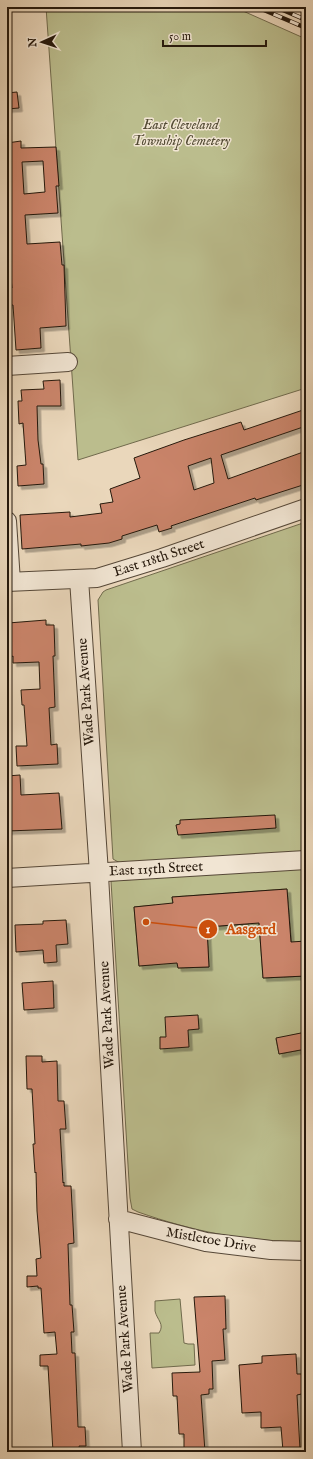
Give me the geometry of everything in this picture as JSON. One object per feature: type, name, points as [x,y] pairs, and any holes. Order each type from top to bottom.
[{"type":"street","points":[[7,366],[68,362]]},
{"type":"street","name":"East 118th Street","points":[[9,582],[97,578],[162,558],[306,508]]},
{"type":"street","points":[[7,521],[9,582]]},
{"type":"street","name":"Wade Park Avenue","points":[[78,579],[98,872],[132,1452]]},
{"type":"street","name":"East 115th Street","points":[[7,878],[306,860]]},
{"type":"street","name":"Mistletoe Drive","points":[[118,1219],[217,1244],[271,1250],[306,1251]]},
{"type":"green space","name":"East Cleveland Township Cemetery","points":[[46,7],[234,7],[306,39],[306,388],[78,460]]},
{"type":"green space","points":[[306,522],[306,854],[120,863],[113,859],[98,600],[106,590]]},
{"type":"green space","points":[[306,867],[306,941],[297,942],[292,949],[287,889],[172,897],[178,968],[209,967],[206,913],[219,926],[249,924],[248,911],[258,910],[263,978],[306,976],[306,1032],[276,1039],[279,1054],[306,1049],[306,1241],[263,1240],[220,1234],[179,1225],[132,1209],[130,1198],[111,881]],"holes":[[[155,905],[160,964],[139,966],[134,907]]]},
{"type":"green space","points":[[180,1299],[184,1343],[194,1344],[195,1365],[152,1368],[150,1333],[159,1333],[161,1330],[161,1324],[155,1311],[155,1301]]},
{"type":"building","points":[[17,92],[19,108],[7,109],[7,93]]},
{"type":"building","points":[[21,141],[21,148],[56,147],[59,186],[56,186],[58,213],[25,215],[27,244],[60,242],[62,265],[64,265],[66,326],[40,328],[41,348],[16,350],[13,305],[8,305],[7,288],[12,288],[9,258],[7,258],[7,143]],"holes":[[[43,161],[45,192],[24,194],[22,162]]]},
{"type":"building","points":[[60,380],[61,406],[37,406],[38,440],[41,464],[43,464],[44,484],[18,486],[17,466],[26,465],[23,423],[19,424],[18,401],[22,401],[21,390],[44,389],[43,381]]},
{"type":"building","points":[[306,409],[306,426],[221,455],[228,479],[306,451],[306,484],[256,500],[255,498],[171,526],[172,528],[159,532],[157,525],[122,536],[122,539],[109,543],[22,549],[20,515],[70,512],[70,517],[102,513],[100,504],[113,502],[110,489],[140,478],[134,458],[241,422],[244,430]],"holes":[[[211,458],[214,483],[194,490],[188,466]]]},
{"type":"building","points":[[46,620],[46,625],[54,625],[55,656],[53,656],[55,707],[49,708],[51,745],[57,744],[58,764],[17,766],[16,746],[27,746],[24,705],[22,705],[21,690],[40,689],[39,662],[13,663],[13,656],[11,657],[8,623]]},
{"type":"building","points":[[20,775],[21,795],[59,793],[62,829],[7,831],[7,776]]},
{"type":"building","points":[[275,815],[276,828],[178,835],[176,825],[180,824],[180,820]]},
{"type":"building","points":[[287,889],[291,942],[306,941],[306,976],[263,978],[259,923],[207,927],[209,967],[178,968],[177,963],[139,966],[134,907],[173,903],[172,897]]},
{"type":"building","points":[[66,920],[68,944],[56,945],[57,962],[44,963],[43,950],[16,952],[15,925],[43,924],[43,921]]},
{"type":"building","points":[[53,981],[54,1008],[24,1010],[22,983]]},
{"type":"building","points":[[198,1015],[199,1029],[188,1030],[189,1047],[160,1049],[160,1037],[166,1037],[165,1017]]},
{"type":"building","points":[[306,1032],[306,1049],[279,1054],[276,1038]]},
{"type":"building","points":[[26,1056],[42,1056],[42,1062],[57,1061],[58,1101],[64,1101],[66,1129],[60,1129],[63,1183],[64,1182],[64,1186],[71,1186],[74,1243],[68,1244],[70,1305],[72,1305],[74,1332],[71,1332],[72,1353],[75,1353],[78,1427],[85,1427],[86,1446],[79,1446],[80,1450],[53,1452],[48,1366],[40,1366],[40,1355],[57,1354],[55,1332],[44,1333],[41,1288],[38,1288],[38,1286],[27,1287],[27,1276],[37,1276],[36,1259],[41,1258],[33,1144],[35,1144],[32,1089],[27,1089]]},
{"type":"building","points":[[225,1296],[226,1329],[223,1329],[225,1360],[212,1361],[213,1389],[209,1389],[209,1394],[201,1395],[205,1452],[184,1452],[184,1434],[179,1434],[177,1396],[173,1396],[172,1373],[200,1372],[194,1297]]},
{"type":"building","points":[[296,1354],[297,1374],[306,1374],[306,1393],[297,1395],[300,1450],[283,1451],[281,1427],[261,1428],[261,1412],[242,1413],[239,1365],[262,1363],[262,1356]]},
{"type":"railway","points":[[257,7],[306,28]]},
{"type":"railway","points":[[276,7],[306,20]]},
{"type":"place","name":"Aasgard","points":[[146,922]]}]
